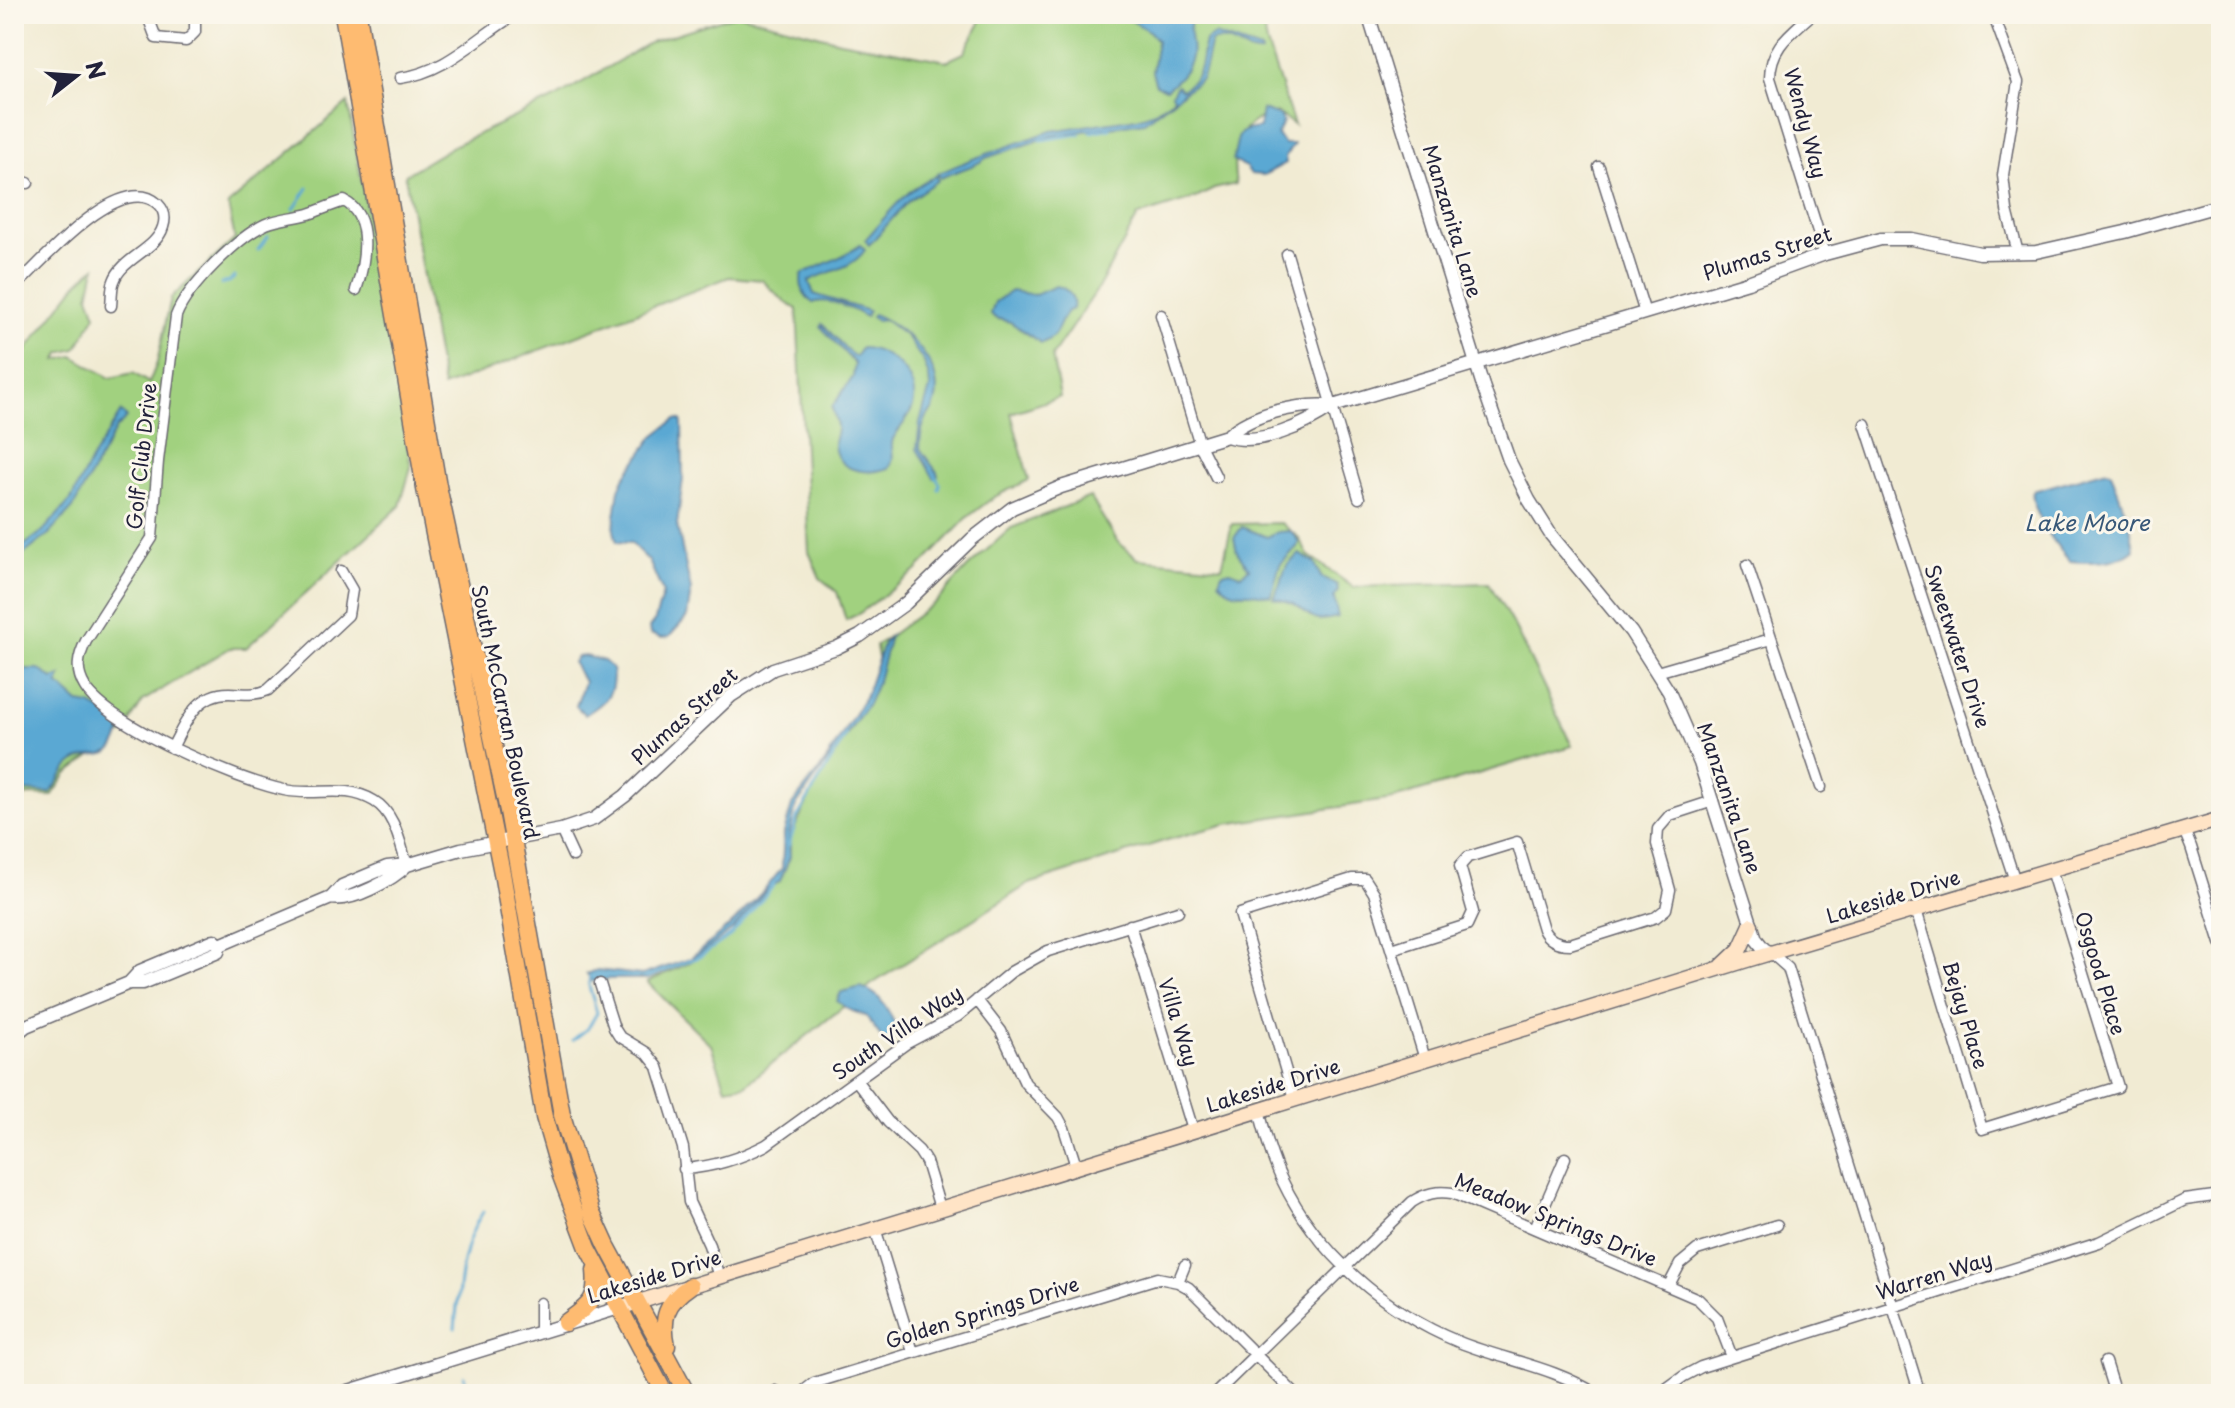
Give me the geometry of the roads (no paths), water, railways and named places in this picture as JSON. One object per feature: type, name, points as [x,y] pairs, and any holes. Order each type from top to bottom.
[{"type":"main road","name":"South McCarran Boulevard","points":[[343,14],[425,489],[495,843],[538,1090],[556,1161],[594,1261],[665,1394]]},
{"type":"main road","name":"South McCarran Boulevard","points":[[358,14],[438,486],[513,840],[562,1115],[591,1211],[687,1394]]},
{"type":"main road","name":"Lakeside Drive","points":[[619,1308],[1719,968],[2221,819]]},
{"type":"main road","points":[[1719,968],[1740,949],[1751,925]]},
{"type":"main road","points":[[526,1016],[536,1025],[551,1089],[562,1115]]},
{"type":"main road","points":[[565,1323],[593,1301],[597,1290],[594,1261]]},
{"type":"main road","points":[[673,1367],[664,1326],[665,1316],[671,1300],[690,1286]]},
{"type":"street","points":[[147,14],[156,38],[186,41],[195,32],[195,14]]},
{"type":"street","points":[[400,78],[430,72],[445,64],[516,14]]},
{"type":"street","name":"Manzanita Lane","points":[[1368,14],[1500,438],[1529,500],[1551,535],[1631,632],[1657,672],[1692,741],[1758,943],[1788,968],[1920,1394]]},
{"type":"street","name":"Wendy Way","points":[[1812,14],[1778,44],[1770,65],[1770,78],[1825,254]]},
{"type":"street","points":[[1993,14],[2018,82],[2003,175],[2007,210],[2018,253]]},
{"type":"street","points":[[1599,167],[1645,313]]},
{"type":"street","points":[[14,180],[28,183]]},
{"type":"street","points":[[14,288],[87,219],[109,203],[139,196],[150,199],[161,208],[163,229],[114,280],[111,306]]},
{"type":"street","name":"Golf Club Drive","points":[[356,290],[362,274],[364,253],[361,222],[352,205],[344,201],[307,215],[281,219],[253,232],[196,283],[176,316],[161,429],[152,538],[78,656],[79,670],[86,689],[114,714],[172,748],[285,791],[338,789],[372,800],[390,819],[407,865]]},
{"type":"street","name":"Plumas Street","points":[[1227,436],[1240,439],[1279,433],[1317,417],[1333,406],[1760,278],[1871,241],[1895,238],[1980,253],[2018,253],[2088,241],[2221,205]]},
{"type":"street","points":[[1287,254],[1359,498]]},
{"type":"street","points":[[14,279],[27,275]]},
{"type":"street","points":[[1161,315],[1200,445],[1216,477]]},
{"type":"street","name":"Plumas Street","points":[[14,1036],[20,1026],[129,983],[143,983],[218,952],[220,945],[331,898],[342,886],[387,867],[561,830],[594,819],[731,696],[773,669],[836,648],[860,636],[906,603],[972,539],[1012,508],[1052,490],[1227,436],[1239,427],[1278,411],[1316,405],[1333,406]]},
{"type":"street","name":"Sweetwater Drive","points":[[1865,424],[2015,881]]},
{"type":"street","points":[[1747,565],[1821,787]]},
{"type":"street","points":[[172,748],[192,709],[218,694],[260,694],[268,690],[348,615],[352,590],[341,571]]},
{"type":"street","points":[[1657,672],[1771,639]]},
{"type":"street","points":[[1392,949],[1467,925],[1473,912],[1460,866],[1468,857],[1517,842],[1545,934],[1558,943],[1570,944],[1656,917],[1666,909],[1670,890],[1657,844],[1658,829],[1670,815],[1713,801]]},
{"type":"street","points":[[561,830],[573,856]]},
{"type":"street","points":[[2184,830],[2221,943]]},
{"type":"street","name":"Osgood Place","points":[[1982,1129],[2118,1087],[2051,870]]},
{"type":"street","points":[[1294,1099],[1240,914],[1352,879],[1365,879],[1374,893],[1425,1059]]},
{"type":"street","name":"Bejay Place","points":[[1916,910],[1982,1129]]},
{"type":"street","name":"South Villa Way","points":[[684,1169],[703,1167],[759,1149],[907,1043],[958,1016],[1027,961],[1048,951],[1178,911]]},
{"type":"street","name":"Villa Way","points":[[1130,925],[1193,1130]]},
{"type":"street","points":[[600,984],[614,1028],[627,1043],[647,1053],[658,1067],[683,1148],[689,1202],[709,1245],[719,1277]]},
{"type":"street","points":[[977,1000],[1001,1031],[1025,1083],[1058,1117],[1076,1166]]},
{"type":"street","points":[[856,1080],[888,1122],[919,1151],[926,1162],[940,1208]]},
{"type":"street","points":[[1259,1110],[1272,1155],[1292,1200],[1321,1240],[1346,1267],[1387,1302],[1434,1330],[1576,1383],[1596,1394]]},
{"type":"street","points":[[1535,1228],[1565,1158]]},
{"type":"street","name":"Meadow Springs Drive","points":[[1215,1394],[1412,1202],[1432,1193],[1452,1193],[1698,1299],[1708,1307],[1723,1330],[1732,1357]]},
{"type":"street","name":"Warren Way","points":[[1659,1394],[1684,1376],[1732,1357],[2099,1242],[2185,1200],[2221,1195]]},
{"type":"street","points":[[1669,1285],[1680,1264],[1697,1250],[1777,1225]]},
{"type":"street","points":[[875,1228],[913,1352]]},
{"type":"street","points":[[1185,1265],[1178,1282],[1189,1288],[1295,1394]]},
{"type":"street","name":"Golden Springs Drive","points":[[800,1394],[814,1383],[1148,1280],[1168,1278],[1178,1282]]},
{"type":"street","points":[[540,1303],[540,1331]]},
{"type":"street","name":"Lakeside Drive","points":[[339,1394],[619,1308]]},
{"type":"street","points":[[2105,1362],[2115,1394]]},
{"type":"water","points":[[1121,14],[1199,14],[1190,28],[1190,62],[1182,75],[1166,89],[1156,85],[1152,72],[1157,40]]},
{"type":"water","points":[[1199,14],[1234,14],[1222,18]]},
{"type":"water","points":[[1214,35],[1261,50],[1262,53],[1224,41],[1211,42],[1201,79],[1144,122],[1051,136],[986,158],[941,178],[937,174],[1051,131],[1152,113],[1174,98],[1172,93],[1177,85],[1182,90],[1194,78],[1200,68],[1205,41]]},
{"type":"water","points":[[1262,110],[1280,116],[1283,122],[1277,135],[1284,144],[1294,144],[1285,157],[1286,163],[1264,175],[1251,174],[1246,167],[1233,161],[1238,137],[1245,131],[1259,128]]},
{"type":"water","points":[[936,176],[938,180],[908,201],[869,245],[865,240],[897,204],[915,188]]},
{"type":"water","points":[[860,245],[865,250],[853,262],[809,281],[814,294],[868,311],[866,317],[840,305],[813,303],[805,294],[802,274]]},
{"type":"water","points":[[1056,286],[1069,293],[1073,309],[1067,311],[1054,335],[1047,341],[1041,343],[1010,322],[991,314],[995,302],[1011,291],[1035,295]]},
{"type":"water","points":[[873,314],[885,320],[877,321],[871,317]]},
{"type":"water","points":[[885,320],[911,339],[930,364],[935,378],[937,393],[933,409],[923,426],[920,449],[937,472],[938,476],[934,478],[917,449],[920,422],[930,388],[924,362],[906,336]]},
{"type":"water","points":[[822,324],[853,356],[861,348],[891,358],[912,384],[913,406],[893,439],[889,468],[854,470],[840,461],[836,454],[837,426],[832,407],[853,377],[855,364],[821,327]]},
{"type":"water","points":[[121,412],[127,418],[116,428],[73,508],[48,535],[14,562],[14,553],[43,531],[71,500]]},
{"type":"water","points":[[676,419],[682,423],[683,479],[677,525],[691,590],[687,617],[669,637],[661,638],[650,634],[649,628],[655,620],[663,593],[649,561],[631,543],[617,542],[615,516],[624,478],[654,436]]},
{"type":"water","name":"Lake Moore","points":[[2107,470],[2111,472],[2130,525],[2134,549],[2112,560],[2070,561],[2040,517],[2033,491]]},
{"type":"water","points":[[1242,527],[1267,537],[1291,531],[1299,542],[1280,565],[1271,596],[1233,592],[1219,581],[1222,573],[1230,571],[1241,575],[1249,568],[1237,552],[1234,538]]},
{"type":"water","points":[[1299,554],[1314,562],[1321,577],[1337,585],[1334,598],[1338,617],[1317,620],[1294,604],[1274,598],[1287,565]]},
{"type":"water","points":[[890,636],[878,681],[868,704],[796,806],[789,836],[790,857],[780,881],[765,892],[734,928],[691,961],[647,979],[593,982],[587,974],[597,970],[642,975],[690,959],[734,922],[766,888],[782,868],[784,833],[792,805],[825,762],[865,697],[884,642]]},
{"type":"water","points":[[577,657],[604,661],[612,668],[613,677],[608,696],[585,715],[576,706],[584,682],[573,662]]},
{"type":"water","points":[[23,669],[39,669],[53,679],[61,676],[58,684],[79,703],[104,712],[122,728],[114,748],[74,762],[50,793],[24,791],[14,794],[14,675]]},
{"type":"water","points":[[861,987],[869,990],[885,1006],[899,1034],[897,1038],[884,1041],[866,1016],[837,1001],[841,992]]},
{"type":"waterway","points":[[1091,132],[1110,128]]},
{"type":"waterway","points":[[1041,140],[1080,134]]},
{"type":"waterway","points":[[294,209],[308,188]]},
{"type":"waterway","points":[[258,250],[268,237]]},
{"type":"waterway","points":[[221,284],[235,277]]},
{"type":"waterway","points":[[934,474],[940,484],[939,489]]},
{"type":"waterway","points":[[789,845],[797,818],[846,735]]},
{"type":"waterway","points":[[648,977],[701,956],[731,935],[774,885]]},
{"type":"waterway","points":[[573,1040],[588,1028],[597,1013],[589,986],[590,976]]},
{"type":"waterway","points":[[455,1328],[465,1253],[483,1212]]},
{"type":"waterway","points":[[464,1376],[468,1394]]}]
